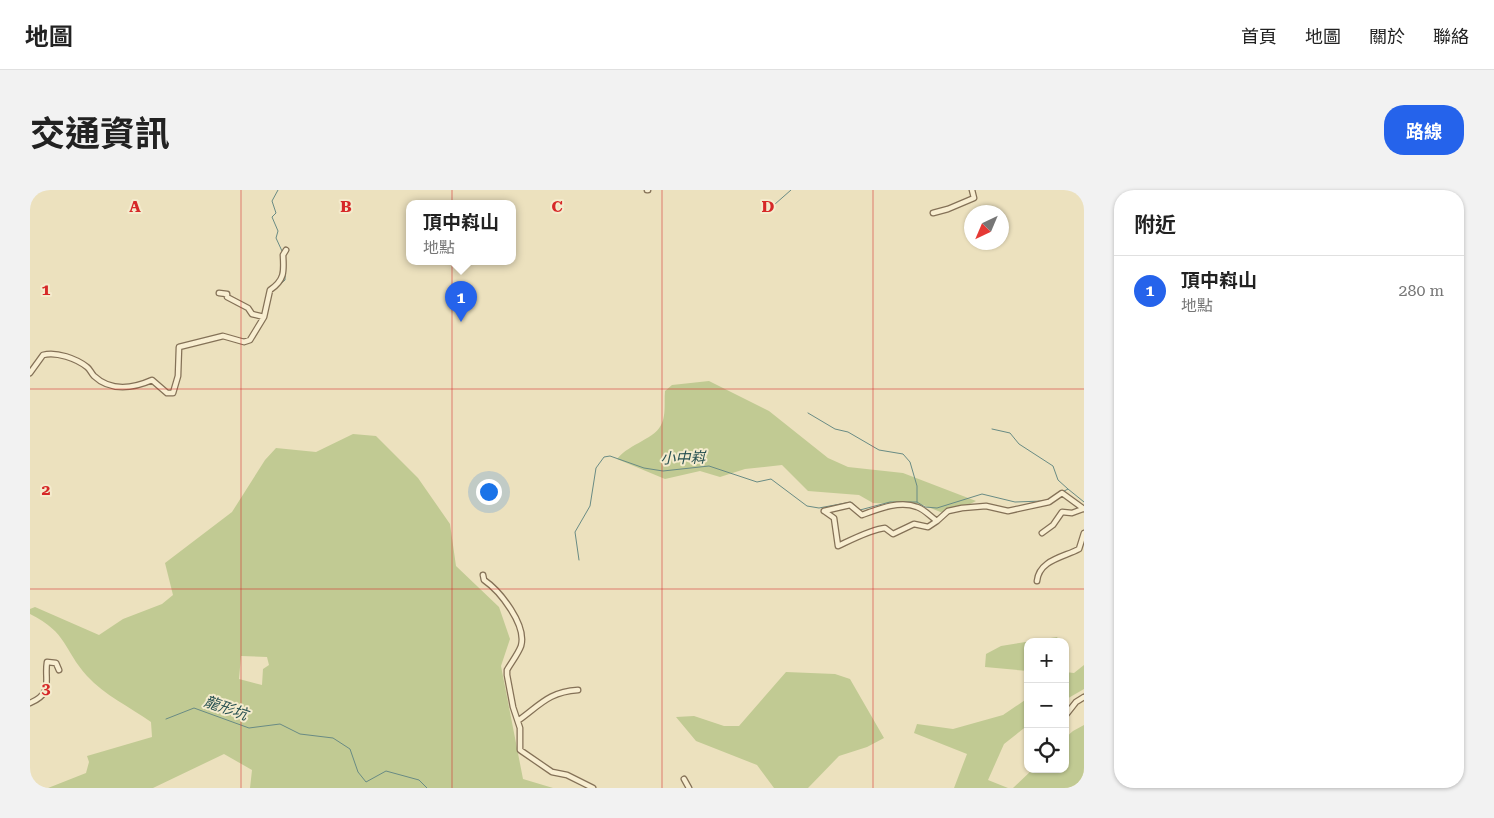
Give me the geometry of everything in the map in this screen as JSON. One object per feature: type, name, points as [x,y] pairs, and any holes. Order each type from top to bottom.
[{"type":"street","points":[[933,212],[948,209],[974,198],[972,190]]},
{"type":"street","points":[[30,373],[43,354],[58,354],[88,367],[99,379],[120,388],[135,386],[152,380],[170,394],[173,393],[178,376],[179,347],[223,336],[247,342],[264,317],[270,290],[279,284],[284,276],[285,253]]},
{"type":"street","points":[[219,293],[227,294],[227,297],[248,308],[252,314],[264,317]]},
{"type":"street","points":[[937,521],[919,507],[912,505],[888,506],[862,515],[850,505],[824,511],[834,518],[838,546],[874,530],[886,528],[894,534],[914,524],[928,527],[937,521],[948,512],[962,508],[986,506],[1008,512],[1049,502],[1062,493],[1083,509],[1072,514],[1062,512],[1053,525],[1042,533]]},
{"type":"street","points":[[1038,581],[1038,575],[1050,560],[1079,549],[1084,533]]},
{"type":"street","points":[[483,575],[484,580],[496,588],[521,628],[521,645],[507,670],[507,675],[513,707],[519,720],[520,750],[522,754],[537,760],[552,772],[567,775],[593,788]]},
{"type":"street","points":[[30,703],[36,701],[46,691],[48,684],[47,662],[56,663],[59,670]]},
{"type":"street","points":[[519,720],[552,695],[578,690]]},
{"type":"street","points":[[1069,711],[1076,702],[1084,697]]},
{"type":"street","points":[[684,780],[690,788]]},
{"type":"green space","points":[[709,381],[769,411],[828,458],[848,467],[903,473],[976,501],[948,515],[923,505],[873,503],[859,495],[808,491],[782,465],[745,469],[720,477],[700,471],[665,479],[617,459],[659,428],[664,416],[665,391],[672,385]]},
{"type":"green space","points":[[353,434],[376,436],[418,478],[450,524],[456,566],[499,607],[510,639],[501,666],[523,779],[553,788],[250,788],[252,770],[224,754],[153,788],[48,788],[86,773],[89,762],[87,756],[152,737],[151,722],[94,683],[79,666],[64,642],[52,628],[30,614],[30,609],[35,607],[99,635],[123,619],[162,604],[173,595],[165,563],[232,512],[265,460],[276,448],[316,452]],"holes":[[[241,656],[267,657],[269,665],[263,669],[262,685],[239,679]]]},
{"type":"green space","points":[[1024,642],[1024,671],[985,667],[986,654],[1001,646]]},
{"type":"green space","points":[[1084,665],[1084,689],[1069,698],[1069,672],[1074,673]]},
{"type":"green space","points":[[786,672],[835,674],[850,679],[884,738],[867,747],[839,756],[808,788],[774,788],[757,765],[696,741],[676,717],[694,716],[724,726],[739,726]]},
{"type":"green space","points":[[1024,701],[1024,728],[1004,744],[988,780],[1008,788],[954,788],[967,754],[914,733],[917,724],[953,729],[1003,715]]},
{"type":"green space","points":[[1084,725],[1084,781],[1081,788],[1013,788],[1029,773],[1069,773],[1069,734]]},
{"type":"waterway","points":[[278,190],[272,201],[276,213],[272,217],[278,231],[276,238],[282,251]]},
{"type":"waterway","points":[[766,212],[791,190]]},
{"type":"waterway","points":[[276,288],[285,280],[285,254]]},
{"type":"waterway","points":[[260,328],[267,312]]},
{"type":"waterway","points":[[808,413],[835,429],[848,432],[879,450],[903,454],[910,462],[917,486],[917,502]]},
{"type":"waterway","points":[[992,429],[1010,433],[1019,444],[1053,466],[1058,480],[1068,489]]},
{"type":"waterway","name":"小中嵙","points":[[579,560],[575,532],[590,506],[596,468],[604,457],[610,456],[644,468],[663,471],[709,466],[757,482],[771,479],[807,506],[819,508],[851,502],[860,510],[890,502],[917,502],[925,507],[937,508],[982,494],[1015,502],[1043,501]]},
{"type":"waterway","name":"小中嵙","points":[[1047,500],[1068,489],[1084,502]]},
{"type":"waterway","name":"龍形坑","points":[[166,719],[194,708],[249,728],[280,724],[300,734],[333,738],[350,749],[358,772],[366,782],[386,771],[419,780],[427,788]]},
{"type":"place","name":"頂中嵙山","points":[[461,322]]}]
